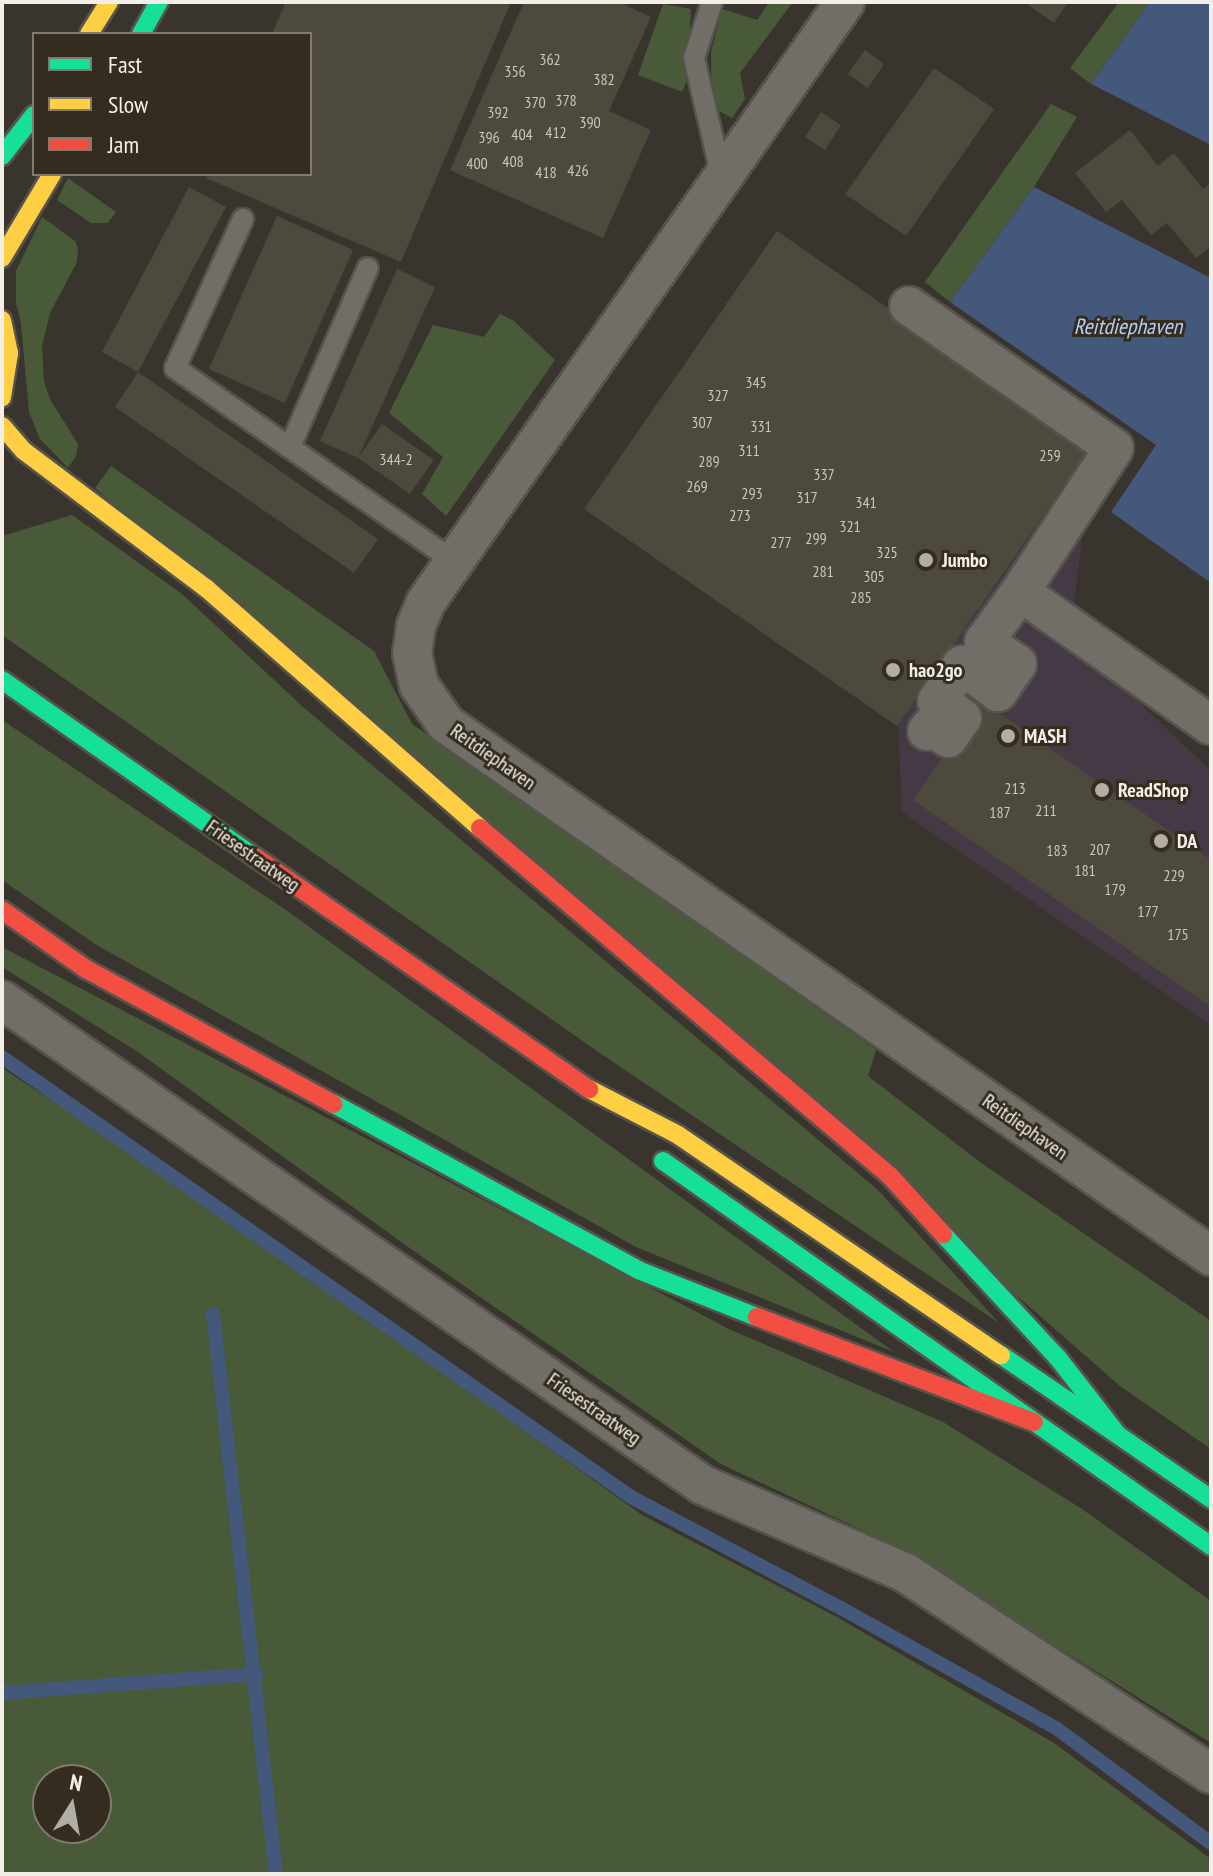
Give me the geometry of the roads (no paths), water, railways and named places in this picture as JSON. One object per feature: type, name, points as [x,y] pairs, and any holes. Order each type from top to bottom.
[{"type":"main road","points":[[90,32],[109,2]]},
{"type":"main road","points":[[142,32],[159,2]]},
{"type":"main road","points":[[2,156],[32,118]]},
{"type":"main road","points":[[2,258],[12,236],[51,176]]},
{"type":"main road","points":[[2,320],[9,353],[2,397]]},
{"type":"main road","points":[[2,426],[24,451],[207,589],[426,783],[890,1176],[1058,1358],[1117,1434]]},
{"type":"main road","name":"Friesestraatweg","points":[[2,680],[583,1086],[678,1135],[1211,1499]]},
{"type":"main road","points":[[2,910],[86,969],[638,1270],[894,1372],[1034,1422]]},
{"type":"main road","name":"Friesestraatweg","points":[[583,1086],[627,1128]]},
{"type":"main road","points":[[649,1149],[1211,1546]]},
{"type":"street","name":"Reitdiephaven","points":[[845,2],[426,602],[416,626],[412,653],[419,685],[446,724],[1211,1256]]},
{"type":"street","points":[[909,306],[1114,448],[984,642],[1017,664],[998,692],[962,665],[937,701],[962,718],[948,738],[931,726],[927,731]]},
{"type":"street","points":[[1020,592],[1211,725]]},
{"type":"street","name":"Friesestraatweg","points":[[2,1000],[703,1485],[906,1573],[1211,1774]]},
{"type":"lane","points":[[712,2],[694,58],[722,178]]},
{"type":"lane","points":[[243,219],[175,368],[454,561]]},
{"type":"lane","points":[[290,447],[368,268]]},
{"type":"water","points":[[1150,2],[1211,2],[1211,145],[1091,84]]},
{"type":"water","name":"Reitdiephaven","points":[[1034,187],[1211,278],[1211,583],[1111,512],[1156,445],[950,302]]},
{"type":"waterway","points":[[2,1057],[631,1497],[841,1608],[1056,1728],[1211,1843]]},
{"type":"waterway","points":[[213,1314],[276,1874]]},
{"type":"waterway","points":[[2,1693],[256,1674]]},
{"type":"place","name":"Jumbo","points":[[926,560]]},
{"type":"place","name":"hao2go","points":[[893,670]]},
{"type":"place","name":"MASH","points":[[1008,736]]},
{"type":"place","name":"ReadShop","points":[[1102,790]]},
{"type":"place","name":"DA","points":[[1161,841]]}]
